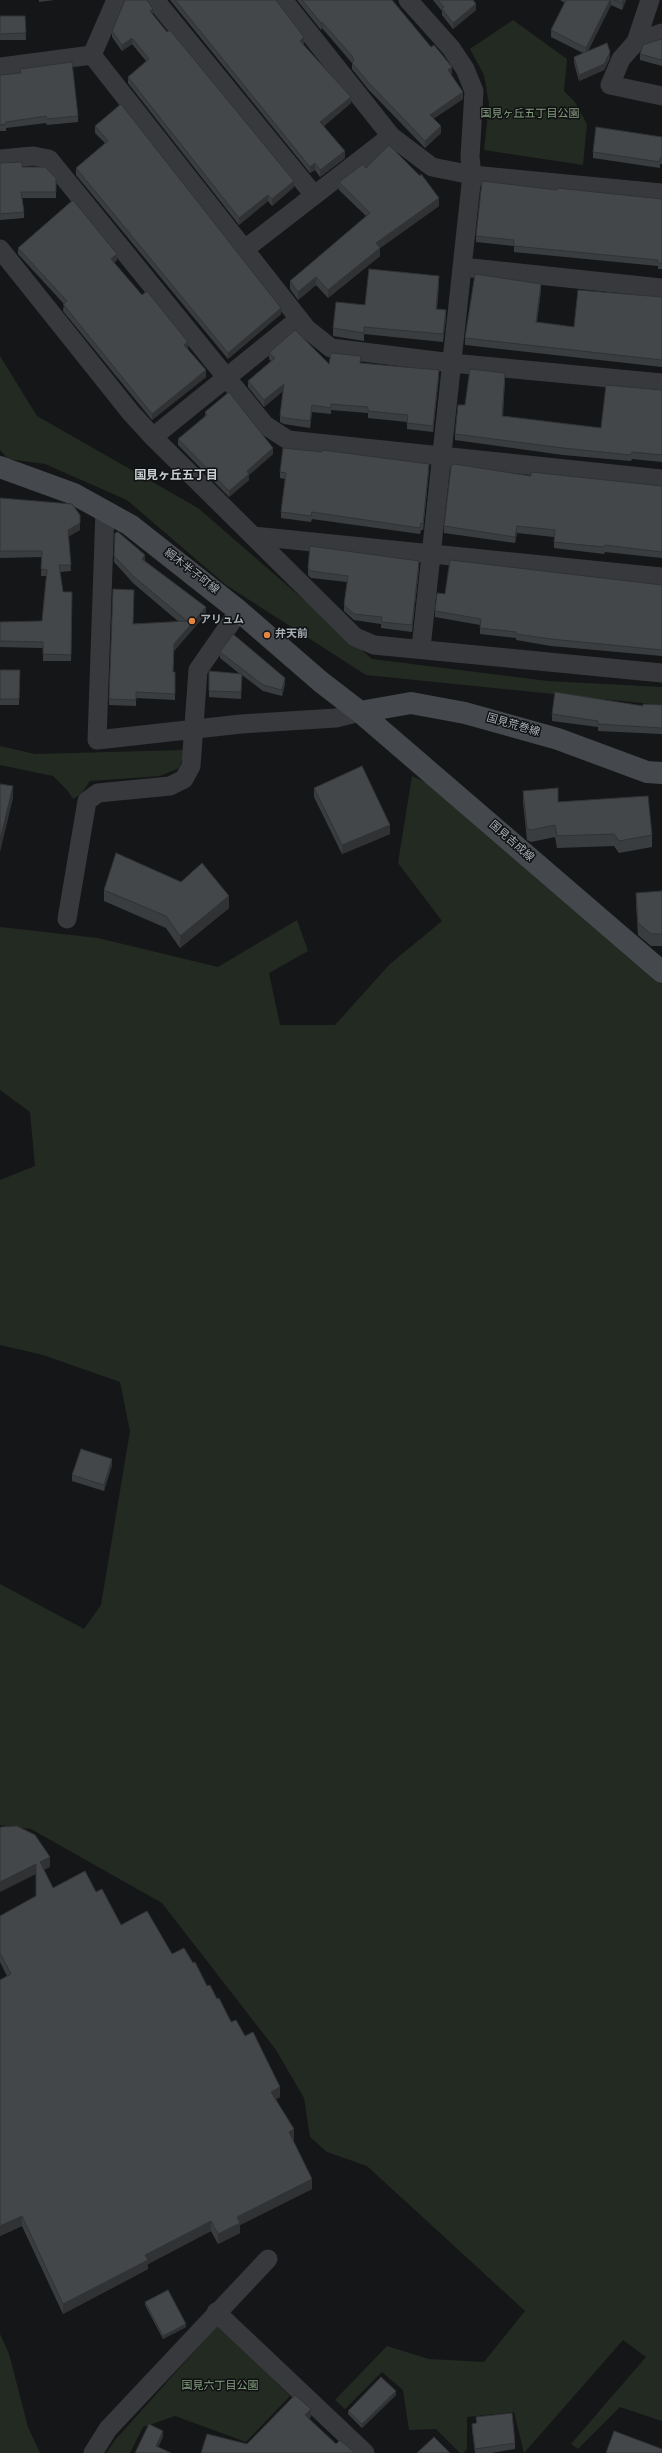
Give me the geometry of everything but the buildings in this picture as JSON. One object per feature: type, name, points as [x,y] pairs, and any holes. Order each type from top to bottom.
[{"type":"street","points":[[92,55],[116,0]]},
{"type":"street","points":[[155,0],[314,195]]},
{"type":"street","points":[[283,0],[391,136],[432,167],[472,175],[662,193]]},
{"type":"street","points":[[408,0],[451,48],[465,69],[474,92],[470,157],[472,175],[421,648]]},
{"type":"street","points":[[650,0],[636,42],[621,59],[610,85],[662,96]]},
{"type":"street","points":[[636,42],[662,32]]},
{"type":"street","points":[[0,66],[92,55]]},
{"type":"street","points":[[92,55],[307,329],[331,348],[452,363],[662,383]]},
{"type":"street","points":[[245,249],[391,136]]},
{"type":"street","points":[[0,159],[33,156],[49,159],[265,425],[288,440],[662,478]]},
{"type":"street","points":[[0,249],[131,413],[153,437],[355,637],[374,645],[421,648],[662,673]]},
{"type":"street","points":[[462,267],[662,288]]},
{"type":"street","points":[[153,437],[299,318]]},
{"type":"street","name":"綱木半子町線","points":[[0,467],[74,494],[130,524],[240,611],[321,682],[360,712]]},
{"type":"street","points":[[105,510],[97,740],[194,729],[336,718],[360,712]]},
{"type":"street","points":[[253,536],[662,577]]},
{"type":"street","points":[[67,919],[87,801],[98,793],[170,786],[184,779],[191,766],[198,670],[240,611]]},
{"type":"street","name":"国見荒巻線","points":[[360,712],[411,702],[465,713],[558,739],[647,772],[662,773]]},
{"type":"street","name":"国見吉成線","points":[[360,712],[662,972]]},
{"type":"street","points":[[93,2453],[108,2429],[216,2312],[268,2259]]},
{"type":"street","points":[[216,2312],[365,2453]]},
{"type":"green space","name":"国見ヶ丘五丁目公園","points":[[513,20],[567,59],[564,91],[575,102],[587,124],[583,165],[484,150],[489,104],[484,75],[470,49]]},
{"type":"green space","points":[[0,356],[37,416],[198,508],[372,659],[548,681],[662,687],[662,705],[366,675],[226,585],[127,500],[45,464],[8,459],[0,450]]},
{"type":"green space","points":[[0,746],[35,754],[185,750],[179,768],[160,776],[90,781],[81,794],[73,799],[68,791],[53,776],[0,765]]},
{"type":"green space","points":[[412,776],[431,785],[662,984],[662,2421],[620,2407],[578,2449],[571,2444],[646,2357],[623,2340],[524,2453],[514,2412],[467,2417],[467,2449],[463,2453],[460,2453],[436,2429],[409,2430],[403,2390],[382,2372],[345,2409],[335,2400],[387,2346],[429,2359],[484,2362],[525,2311],[367,2166],[327,2152],[310,2137],[304,2098],[276,2050],[162,1903],[31,1829],[0,1825],[0,1584],[84,1629],[101,1605],[130,1431],[120,1382],[43,1355],[0,1345],[0,1180],[35,1166],[30,1112],[0,1090],[0,927],[98,938],[218,967],[297,920],[308,951],[269,973],[280,1025],[335,1025],[390,964],[442,921],[398,863]]},
{"type":"green space","name":"国見六丁目公園","points":[[218,2325],[290,2396],[246,2442],[175,2416],[143,2427],[130,2453],[106,2453],[116,2439]]},
{"type":"green space","points":[[0,2334],[9,2354],[28,2427],[40,2453],[0,2453]]},
{"type":"place","name":"アリュム","points":[[192,621]]},
{"type":"place","name":"弁天前","points":[[267,635]]},
{"type":"district","name":"国見ヶ丘五丁目","points":[[176,477]]}]
